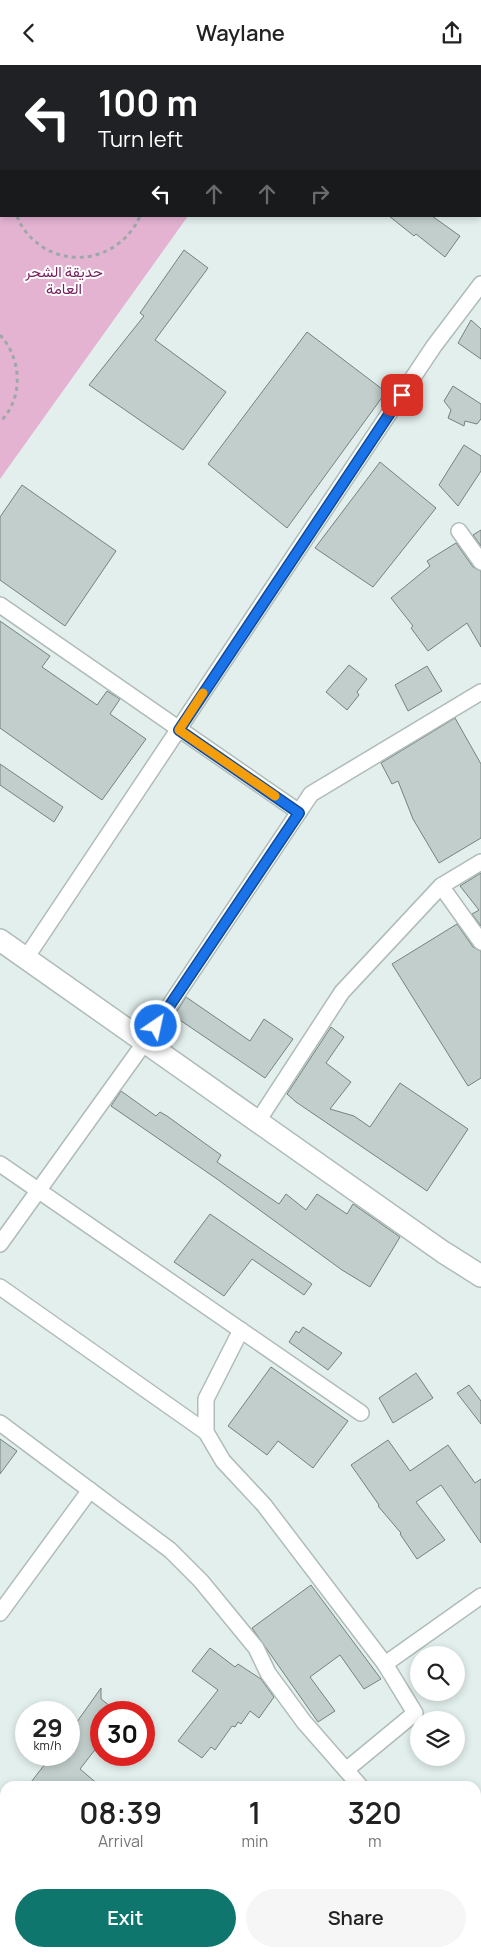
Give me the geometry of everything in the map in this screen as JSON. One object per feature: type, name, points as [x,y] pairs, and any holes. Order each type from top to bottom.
[{"type":"street","points":[[26,958],[434,346],[481,284]]},
{"type":"street","points":[[459,531],[481,562]]},
{"type":"street","points":[[0,605],[299,813]]},
{"type":"street","points":[[0,1244],[145,1042],[311,794],[481,692]]},
{"type":"street","points":[[258,1121],[342,992],[440,886],[481,862]]},
{"type":"street","points":[[440,886],[481,942]]},
{"type":"street","points":[[0,940],[443,1252],[481,1276]]},
{"type":"street","points":[[0,1164],[361,1413]]},
{"type":"street","points":[[0,1287],[206,1432],[223,1461],[264,1505],[385,1663],[415,1713],[346,1770]]},
{"type":"street","points":[[206,1432],[206,1399],[241,1330]]},
{"type":"street","points":[[0,1423],[170,1550],[201,1581],[256,1648],[268,1673],[304,1722],[356,1781]]},
{"type":"street","points":[[0,1613],[90,1491]]},
{"type":"street","points":[[385,1663],[481,1596]]},
{"type":"path","points":[[17,217],[20,224],[35,241],[54,253],[76,258],[99,255],[119,245],[135,229],[140,217]]},
{"type":"path","points":[[0,335],[7,343],[16,362],[18,383],[13,403],[0,422]]},
{"type":"green space","name":"حديقة الشحر العامة","points":[[0,217],[187,217],[0,479]]},
{"type":"building","points":[[390,217],[433,217],[460,236],[445,257],[416,234],[414,236]]},
{"type":"building","points":[[184,250],[208,268],[155,340],[226,392],[183,450],[89,385],[144,316],[140,313]]},
{"type":"building","points":[[471,320],[481,329],[481,359],[458,343]]},
{"type":"building","points":[[307,332],[386,392],[287,528],[208,464]]},
{"type":"building","points":[[453,386],[481,404],[481,419],[477,424],[465,421],[464,426],[448,418],[451,410],[444,401]]},
{"type":"building","points":[[464,445],[481,456],[481,471],[458,506],[439,485]]},
{"type":"building","points":[[380,462],[436,508],[373,587],[315,548]]},
{"type":"building","points":[[22,485],[116,551],[65,626],[0,580],[0,517]]},
{"type":"building","points":[[481,530],[481,546],[473,535]]},
{"type":"building","points":[[456,543],[473,567],[481,571],[481,647],[467,623],[428,651],[411,628],[413,626],[391,598],[430,566],[427,561]]},
{"type":"building","points":[[0,621],[50,656],[42,667],[97,705],[107,691],[120,699],[110,714],[146,739],[102,800],[0,728]]},
{"type":"building","points":[[349,665],[367,679],[357,692],[359,695],[347,710],[326,692]]},
{"type":"building","points":[[427,666],[442,691],[408,711],[395,685]]},
{"type":"building","points":[[455,718],[481,764],[481,838],[439,863],[413,819],[398,781],[392,784],[381,763]]},
{"type":"building","points":[[0,764],[63,807],[54,822],[0,785]]},
{"type":"building","points":[[481,873],[481,926],[472,914],[479,910],[460,886]]},
{"type":"building","points":[[457,924],[473,947],[481,951],[481,1078],[468,1086],[392,964]]},
{"type":"building","points":[[186,997],[250,1041],[264,1019],[293,1039],[265,1078],[174,1016]]},
{"type":"building","points":[[331,1027],[344,1037],[326,1063],[351,1082],[330,1109],[354,1116],[370,1127],[400,1083],[468,1129],[427,1191],[287,1094]]},
{"type":"building","points":[[121,1091],[156,1116],[160,1112],[167,1116],[221,1155],[217,1162],[279,1204],[286,1194],[306,1210],[317,1194],[347,1214],[353,1204],[400,1237],[370,1287],[342,1270],[217,1179],[111,1106]]},
{"type":"building","points":[[210,1214],[312,1284],[304,1295],[252,1259],[224,1296],[174,1262]]},
{"type":"building","points":[[303,1327],[342,1353],[328,1370],[289,1342],[296,1331],[299,1333]]},
{"type":"building","points":[[271,1367],[348,1421],[313,1468],[278,1441],[267,1455],[228,1426]]},
{"type":"building","points":[[416,1373],[433,1398],[393,1423],[379,1398]]},
{"type":"building","points":[[469,1385],[481,1401],[481,1424],[457,1393]]},
{"type":"building","points":[[0,1439],[17,1451],[0,1474]]},
{"type":"building","points":[[388,1440],[410,1471],[448,1445],[475,1483],[481,1479],[481,1543],[441,1485],[416,1502],[445,1540],[417,1559],[401,1533],[378,1506],[351,1465]]},
{"type":"building","points":[[311,1585],[381,1679],[364,1689],[340,1655],[310,1677],[335,1711],[318,1722],[252,1628]]},
{"type":"building","points":[[210,1648],[235,1667],[238,1664],[261,1679],[274,1697],[259,1718],[250,1711],[241,1724],[238,1722],[235,1727],[232,1726],[215,1750],[211,1747],[202,1758],[178,1741],[218,1690],[192,1671]]},
{"type":"building","points":[[101,1688],[101,1699],[104,1701],[92,1701]]},
{"type":"building","points":[[90,1703],[90,1756],[80,1769],[94,1781],[32,1781],[43,1766],[80,1766],[80,1718]]},
{"type":"slow traffic","points":[[203,693],[179,730],[275,796]]},
{"type":"route","points":[[156,1026],[299,813],[179,730],[402,395]]}]
